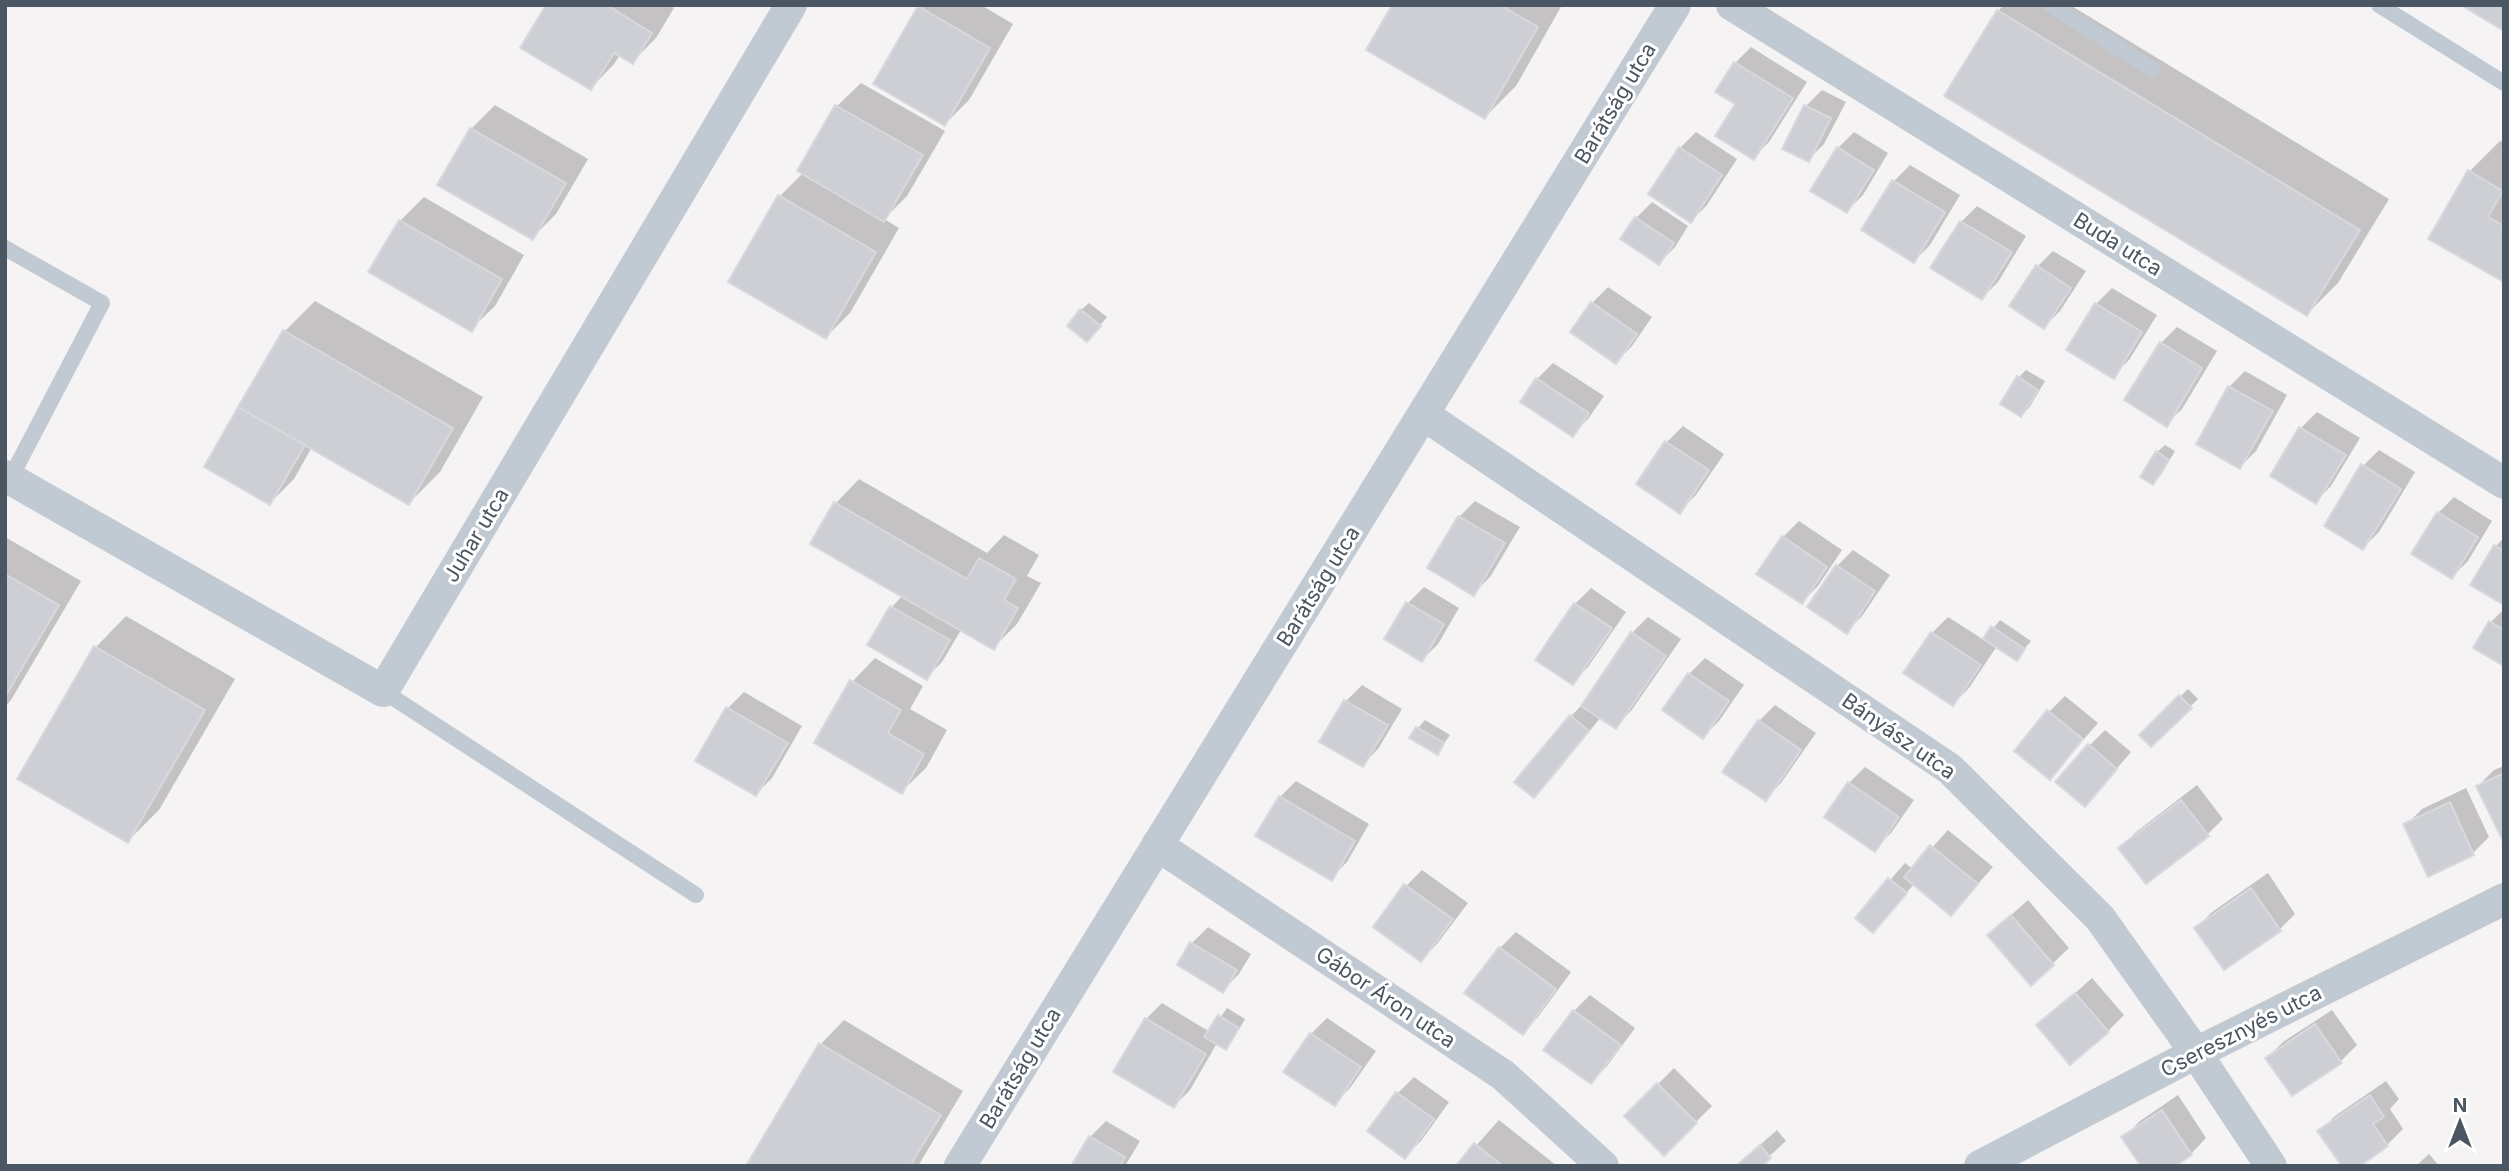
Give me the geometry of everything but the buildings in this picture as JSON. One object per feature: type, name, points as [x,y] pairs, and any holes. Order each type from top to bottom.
[{"type":"street","name":"Juhar utca","points":[[383,691],[791,5]]},
{"type":"street","name":"Buda utca","points":[[1732,5],[2504,483]]},
{"type":"street","name":"Barátság utca","points":[[960,1166],[1424,415],[1669,7]]},
{"type":"street","name":"Bányász utca","points":[[1424,415],[1950,769],[2100,918],[2196,1053],[2271,1166]]},
{"type":"street","points":[[8,478],[383,691]]},
{"type":"street","name":"Gábor Áron utca","points":[[1157,845],[1503,1075],[1603,1166]]},
{"type":"street","name":"Cseresznyés utca","points":[[1980,1166],[2196,1053],[2504,899]]},
{"type":"lane","points":[[2051,5],[2151,69]]},
{"type":"lane","points":[[2379,5],[2504,82]]},
{"type":"lane","points":[[5,248],[102,303],[8,478]]},
{"type":"lane","points":[[383,691],[696,895]]}]
